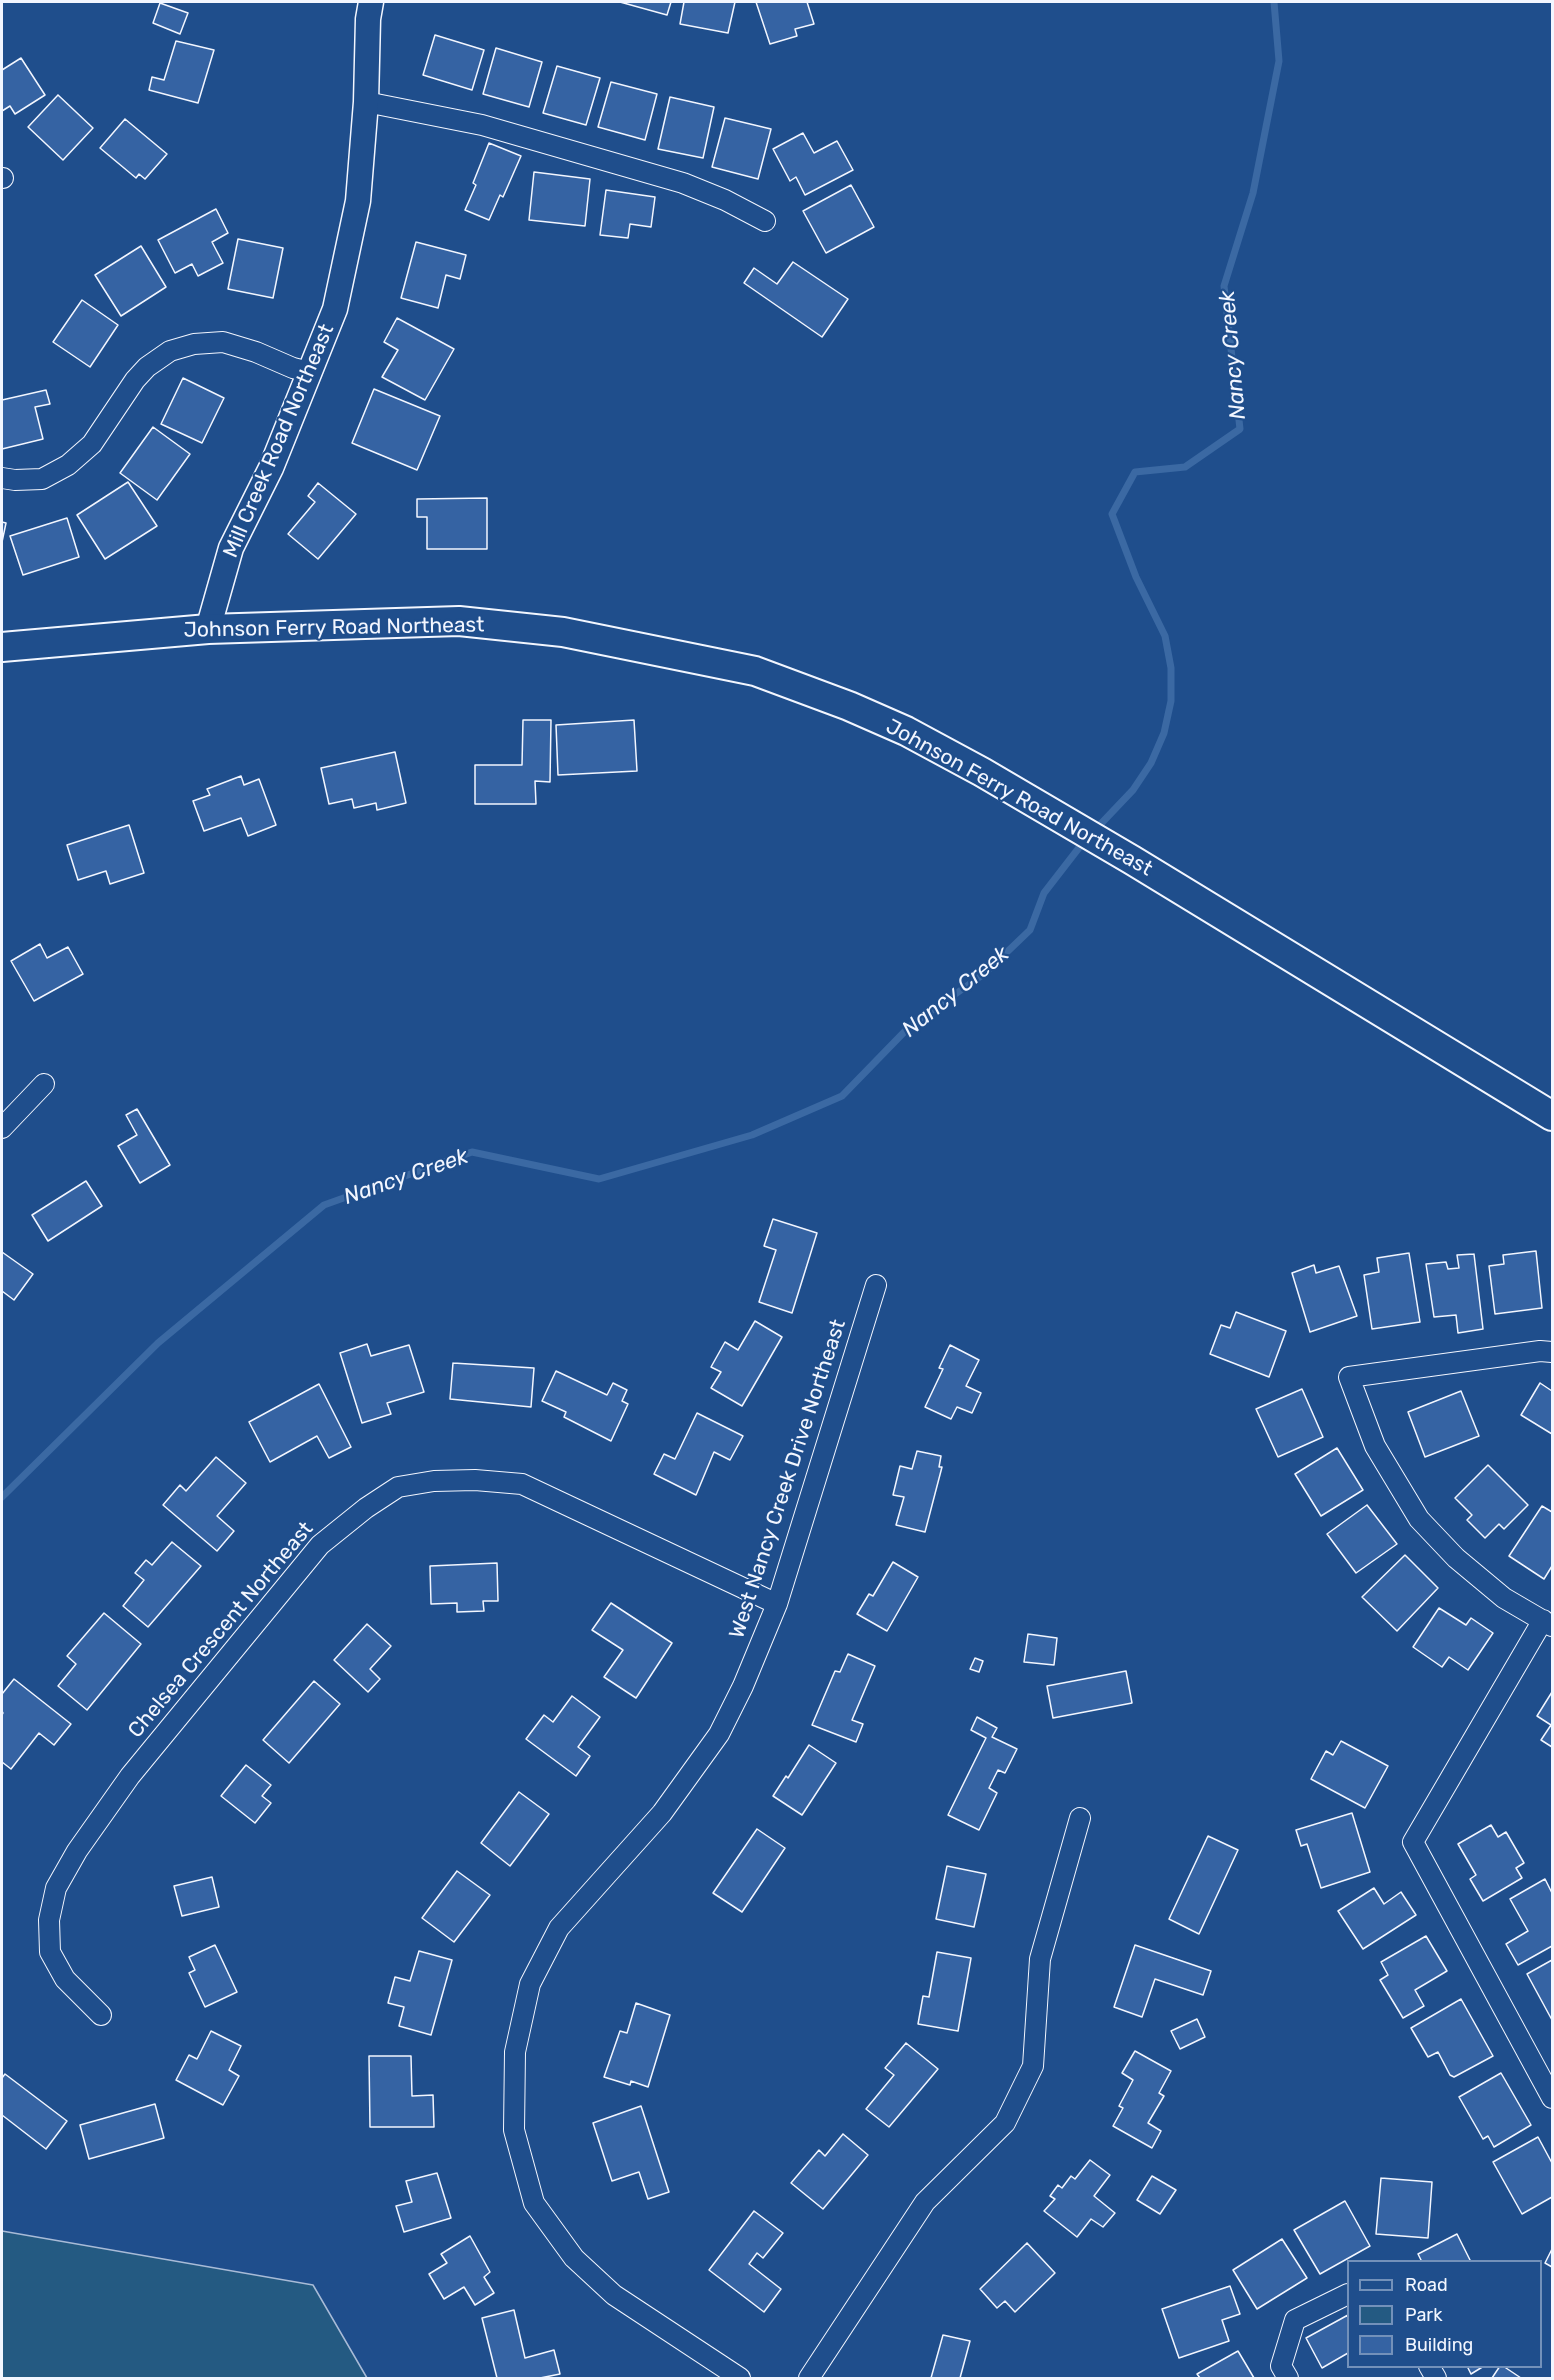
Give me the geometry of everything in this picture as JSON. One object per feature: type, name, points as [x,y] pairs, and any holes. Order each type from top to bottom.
[{"type":"main road","name":"Johnson Ferry Road Northeast","points":[[2,648],[208,629],[459,621],[564,632],[755,671],[849,706],[906,731],[1132,860],[1552,1116]]},
{"type":"street","name":"Mill Creek Road Northeast","points":[[208,629],[231,548],[271,468],[335,309],[356,212],[366,102],[368,19],[371,2]]},
{"type":"street","points":[[366,102],[482,125],[683,183],[725,200],[765,221]]},
{"type":"street","points":[[2,478],[42,479],[68,465],[92,444],[135,380],[147,367],[170,351],[194,344],[223,342],[309,372]]},
{"type":"street","points":[[2,1128],[44,1084]]},
{"type":"street","name":"West Nancy Creek Drive Northeast","points":[[740,2379],[614,2295],[574,2258],[534,2203],[514,2130],[515,2052],[530,1983],[559,1929],[662,1813],[719,1734],[743,1686],[777,1604],[876,1285]]},
{"type":"street","points":[[1552,1352],[1540,1351],[1349,1377],[1375,1446],[1419,1519],[1456,1558],[1504,1598],[1548,1623],[1413,1842],[1552,2098]]},
{"type":"street","name":"Chelsea Crescent Northeast","points":[[101,2015],[65,1978],[50,1952],[49,1920],[56,1888],[77,1851],[130,1776],[320,1545],[366,1508],[398,1488],[434,1481],[475,1480],[522,1484],[777,1604]]},
{"type":"street","points":[[809,2379],[925,2202],[1005,2123],[1033,2066],[1040,1959],[1080,1818]]},
{"type":"street","points":[[1288,2379],[1281,2366],[1295,2320],[1347,2295]]},
{"type":"green space","points":[[2,2231],[313,2285],[367,2378],[2,2378]]},
{"type":"building","points":[[620,2],[671,2],[667,15]]},
{"type":"building","points":[[684,2],[735,2],[728,33],[680,24]]},
{"type":"building","points":[[756,2],[807,2],[814,24],[795,29],[797,36],[770,44]]},
{"type":"building","points":[[160,3],[188,13],[180,34],[153,23]]},
{"type":"building","points":[[435,35],[484,50],[472,90],[423,75]]},
{"type":"building","points":[[176,41],[214,50],[198,103],[149,90],[152,77],[164,80]]},
{"type":"building","points":[[496,48],[542,62],[529,107],[483,94]]},
{"type":"building","points":[[21,58],[45,95],[15,114],[10,106],[2,111],[2,70]]},
{"type":"building","points":[[557,66],[600,78],[586,125],[543,113]]},
{"type":"building","points":[[611,82],[657,94],[645,140],[598,127]]},
{"type":"building","points":[[58,95],[93,128],[63,160],[28,127]]},
{"type":"building","points":[[670,97],[714,107],[703,158],[658,149]]},
{"type":"building","points":[[725,118],[771,129],[758,179],[712,167]]},
{"type":"building","points":[[125,119],[167,154],[145,179],[139,174],[136,178],[100,148]]},
{"type":"building","points":[[803,133],[814,153],[837,141],[853,170],[805,195],[796,177],[790,181],[773,149]]},
{"type":"building","points":[[489,143],[521,156],[503,197],[500,195],[489,220],[465,210],[476,185],[473,183]]},
{"type":"building","points":[[534,172],[590,179],[585,226],[529,220]]},
{"type":"building","points":[[851,185],[874,227],[826,253],[803,211]]},
{"type":"building","points":[[606,190],[655,197],[651,227],[630,224],[628,238],[600,235]]},
{"type":"building","points":[[216,209],[228,233],[212,242],[223,263],[198,276],[192,264],[175,273],[158,240]]},
{"type":"building","points":[[238,239],[283,248],[273,298],[228,289]]},
{"type":"building","points":[[416,242],[466,255],[460,279],[446,275],[438,308],[401,298]]},
{"type":"building","points":[[141,246],[166,287],[121,316],[95,275]]},
{"type":"building","points":[[793,262],[848,299],[822,337],[744,283],[754,268],[777,284]]},
{"type":"building","points":[[82,300],[118,325],[90,367],[53,342]]},
{"type":"building","points":[[397,318],[454,349],[425,400],[382,377],[398,350],[384,342]]},
{"type":"building","points":[[183,378],[224,398],[202,443],[161,424]]},
{"type":"building","points":[[374,389],[440,416],[417,470],[352,443]]},
{"type":"building","points":[[46,390],[50,404],[35,407],[43,439],[2,449],[2,400]]},
{"type":"building","points":[[153,427],[190,454],[157,500],[120,473]]},
{"type":"building","points":[[128,482],[157,526],[105,559],[77,515]]},
{"type":"building","points":[[318,483],[356,514],[318,559],[288,534],[315,502],[308,496]]},
{"type":"building","points":[[487,498],[487,549],[427,549],[427,517],[417,517],[417,499]]},
{"type":"building","points":[[67,518],[79,557],[23,575],[10,536]]},
{"type":"building","points":[[2,522],[6,523],[2,542]]},
{"type":"building","points":[[523,720],[551,720],[550,782],[535,781],[536,804],[475,804],[475,765],[522,765]]},
{"type":"building","points":[[634,720],[637,771],[558,775],[556,725]]},
{"type":"building","points":[[395,752],[406,803],[377,810],[376,803],[354,808],[352,799],[329,804],[321,768]]},
{"type":"building","points":[[241,776],[244,785],[259,779],[276,825],[248,836],[241,818],[204,831],[193,801],[210,795],[207,789]]},
{"type":"building","points":[[129,825],[144,873],[110,884],[106,871],[78,880],[67,845]]},
{"type":"building","points":[[40,944],[47,958],[68,947],[83,974],[34,1001],[11,961]]},
{"type":"building","points":[[137,1109],[170,1165],[140,1183],[118,1146],[137,1135],[126,1115]]},
{"type":"building","points":[[86,1181],[102,1206],[48,1241],[32,1215]]},
{"type":"building","points":[[773,1219],[817,1233],[792,1313],[759,1302],[776,1250],[764,1246]]},
{"type":"building","points":[[1536,1251],[1542,1308],[1495,1314],[1489,1266],[1504,1264],[1503,1255]]},
{"type":"building","points":[[2,1252],[33,1274],[14,1300],[2,1291]]},
{"type":"building","points":[[1409,1253],[1420,1322],[1372,1329],[1364,1275],[1379,1272],[1377,1258]]},
{"type":"building","points":[[1474,1254],[1483,1329],[1458,1333],[1456,1315],[1434,1317],[1426,1264],[1446,1262],[1448,1269],[1459,1268],[1457,1255]]},
{"type":"building","points":[[1314,1265],[1316,1273],[1339,1266],[1357,1316],[1310,1332],[1292,1273]]},
{"type":"building","points":[[1236,1312],[1286,1331],[1269,1377],[1210,1354],[1221,1325],[1230,1328]]},
{"type":"building","points":[[755,1321],[782,1337],[742,1406],[711,1388],[721,1372],[711,1367],[725,1342],[738,1350]]},
{"type":"building","points":[[367,1344],[371,1356],[409,1345],[424,1392],[387,1403],[391,1414],[362,1423],[340,1353]]},
{"type":"building","points":[[950,1345],[979,1360],[966,1386],[981,1393],[972,1413],[957,1407],[951,1419],[925,1407],[943,1369],[939,1368]]},
{"type":"building","points":[[453,1363],[534,1368],[531,1407],[450,1399]]},
{"type":"building","points":[[556,1371],[607,1395],[613,1383],[627,1390],[622,1401],[628,1404],[611,1441],[564,1417],[566,1412],[542,1401]]},
{"type":"building","points":[[1540,1383],[1552,1391],[1552,1434],[1521,1415]]},
{"type":"building","points":[[319,1384],[351,1447],[329,1458],[317,1436],[270,1462],[249,1422]]},
{"type":"building","points":[[1302,1389],[1323,1437],[1278,1457],[1256,1409]]},
{"type":"building","points":[[1461,1391],[1479,1436],[1425,1457],[1408,1412]]},
{"type":"building","points":[[697,1413],[743,1436],[730,1460],[714,1452],[696,1495],[654,1474],[664,1454],[675,1459]]},
{"type":"building","points":[[1337,1448],[1363,1490],[1321,1516],[1295,1474]]},
{"type":"building","points":[[917,1451],[941,1456],[939,1467],[942,1467],[925,1532],[896,1525],[904,1497],[893,1495],[900,1466],[912,1469]]},
{"type":"building","points":[[216,1457],[246,1483],[217,1516],[234,1531],[217,1551],[163,1505],[180,1485],[186,1491]]},
{"type":"building","points":[[1488,1465],[1528,1505],[1504,1529],[1499,1524],[1485,1538],[1467,1520],[1472,1515],[1455,1498]]},
{"type":"building","points":[[1367,1505],[1397,1544],[1356,1573],[1327,1534]]},
{"type":"building","points":[[1542,1506],[1552,1512],[1552,1566],[1544,1579],[1509,1556]]},
{"type":"building","points":[[172,1542],[201,1566],[148,1627],[123,1606],[144,1580],[135,1573],[146,1560],[152,1565]]},
{"type":"building","points":[[1405,1555],[1438,1588],[1397,1631],[1362,1597]]},
{"type":"building","points":[[893,1562],[918,1577],[887,1631],[857,1614],[869,1594],[873,1596]]},
{"type":"building","points":[[497,1563],[498,1601],[483,1601],[484,1611],[457,1612],[457,1603],[431,1604],[430,1566]]},
{"type":"building","points":[[611,1603],[672,1643],[636,1698],[604,1677],[623,1650],[592,1630]]},
{"type":"building","points":[[1439,1608],[1466,1625],[1471,1618],[1493,1633],[1468,1670],[1449,1657],[1442,1667],[1413,1647]]},
{"type":"building","points":[[104,1613],[141,1644],[87,1710],[58,1686],[76,1664],[67,1656]]},
{"type":"building","points":[[367,1624],[391,1646],[370,1669],[380,1679],[368,1692],[334,1660]]},
{"type":"building","points":[[1028,1634],[1057,1638],[1054,1665],[1024,1662]]},
{"type":"building","points":[[848,1654],[875,1666],[852,1720],[863,1724],[856,1742],[812,1725],[835,1671],[840,1672]]},
{"type":"building","points":[[975,1658],[983,1661],[979,1672],[970,1669]]},
{"type":"building","points":[[1126,1671],[1132,1703],[1053,1718],[1047,1686]]},
{"type":"building","points":[[14,1679],[71,1724],[54,1745],[39,1733],[11,1769],[2,1762],[2,1694]]},
{"type":"building","points":[[314,1681],[340,1704],[289,1763],[263,1740]]},
{"type":"building","points":[[1552,1692],[1552,1747],[1541,1740],[1551,1725],[1537,1716]]},
{"type":"building","points":[[572,1696],[600,1717],[578,1747],[590,1756],[576,1776],[526,1739],[544,1715],[553,1722]]},
{"type":"building","points":[[977,1717],[997,1728],[992,1737],[1017,1749],[1005,1773],[998,1770],[989,1788],[997,1793],[979,1830],[948,1815],[986,1738],[971,1730]]},
{"type":"building","points":[[1341,1741],[1388,1766],[1365,1808],[1311,1779],[1326,1751],[1333,1755]]},
{"type":"building","points":[[809,1745],[836,1763],[802,1815],[773,1796],[786,1776],[788,1778]]},
{"type":"building","points":[[246,1765],[271,1785],[262,1796],[271,1803],[255,1823],[221,1796]]},
{"type":"building","points":[[519,1792],[549,1814],[510,1866],[481,1843]]},
{"type":"building","points":[[1352,1813],[1370,1872],[1321,1888],[1307,1844],[1301,1846],[1296,1830]]},
{"type":"building","points":[[1491,1825],[1498,1837],[1506,1832],[1524,1863],[1516,1868],[1522,1878],[1483,1901],[1470,1879],[1476,1875],[1458,1844]]},
{"type":"building","points":[[757,1829],[785,1848],[742,1912],[713,1893]]},
{"type":"building","points":[[1208,1836],[1238,1850],[1199,1934],[1169,1919]]},
{"type":"building","points":[[947,1866],[986,1874],[974,1927],[936,1919]]},
{"type":"building","points":[[457,1871],[490,1895],[454,1942],[422,1918]]},
{"type":"building","points":[[212,1877],[219,1907],[182,1916],[174,1886]]},
{"type":"building","points":[[1545,1879],[1552,1893],[1552,1946],[1518,1965],[1506,1944],[1528,1931],[1510,1899]]},
{"type":"building","points":[[1374,1888],[1384,1904],[1401,1892],[1416,1915],[1363,1949],[1338,1911]]},
{"type":"building","points":[[1426,1936],[1447,1971],[1415,1990],[1424,2006],[1403,2018],[1380,1980],[1388,1975],[1381,1962]]},
{"type":"building","points":[[215,1945],[237,1992],[205,2007],[189,1973],[195,1970],[189,1957]]},
{"type":"building","points":[[1135,1945],[1211,1971],[1203,1995],[1155,1979],[1142,2017],[1114,2007]]},
{"type":"building","points":[[419,1951],[452,1960],[431,2035],[399,2026],[404,2007],[388,2003],[395,1977],[410,1981]]},
{"type":"building","points":[[937,1952],[971,1958],[958,2031],[918,2024],[923,1996],[929,1997]]},
{"type":"building","points":[[1552,1960],[1552,2020],[1527,1974]]},
{"type":"building","points":[[1461,1999],[1493,2056],[1454,2077],[1450,2075],[1438,2052],[1428,2057],[1411,2028]]},
{"type":"building","points":[[636,2003],[670,2015],[648,2087],[631,2081],[630,2085],[604,2077],[620,2031],[627,2033]]},
{"type":"building","points":[[1197,2019],[1205,2037],[1180,2049],[1171,2031]]},
{"type":"building","points":[[211,2031],[241,2046],[229,2070],[239,2076],[223,2105],[176,2080],[189,2055],[197,2059]]},
{"type":"building","points":[[906,2043],[938,2069],[889,2127],[866,2109],[894,2075],[885,2068]]},
{"type":"building","points":[[1135,2051],[1171,2071],[1159,2093],[1164,2096],[1148,2123],[1161,2131],[1152,2148],[1113,2126],[1123,2108],[1119,2106],[1133,2080],[1122,2073]]},
{"type":"building","points":[[369,2056],[411,2056],[412,2096],[433,2095],[434,2127],[370,2127]]},
{"type":"building","points":[[1501,2073],[1531,2125],[1494,2147],[1488,2136],[1483,2139],[1459,2097]]},
{"type":"building","points":[[5,2074],[67,2121],[46,2149],[2,2115],[2,2078]]},
{"type":"building","points":[[155,2104],[164,2138],[89,2159],[80,2125]]},
{"type":"building","points":[[641,2106],[669,2192],[648,2199],[639,2172],[612,2181],[593,2123]]},
{"type":"building","points":[[843,2134],[868,2155],[823,2209],[791,2183],[819,2150],[825,2156]]},
{"type":"building","points":[[1538,2137],[1552,2163],[1552,2197],[1522,2214],[1493,2162]]},
{"type":"building","points":[[1090,2160],[1110,2175],[1094,2196],[1115,2213],[1103,2227],[1091,2219],[1077,2237],[1044,2211],[1055,2199],[1050,2196],[1058,2185],[1062,2188],[1071,2176],[1075,2179]]},
{"type":"building","points":[[437,2173],[451,2218],[404,2232],[396,2206],[412,2202],[406,2181]]},
{"type":"building","points":[[1152,2176],[1176,2190],[1160,2214],[1137,2200]]},
{"type":"building","points":[[1381,2178],[1432,2182],[1428,2238],[1376,2234]]},
{"type":"building","points":[[1345,2201],[1370,2246],[1320,2274],[1294,2230]]},
{"type":"building","points":[[754,2211],[783,2233],[763,2258],[757,2253],[749,2264],[781,2289],[764,2312],[709,2270]]},
{"type":"building","points":[[1457,2234],[1470,2260],[1421,2260],[1418,2254]]},
{"type":"building","points":[[470,2236],[490,2272],[484,2277],[494,2293],[475,2305],[464,2287],[444,2299],[429,2274],[447,2263],[441,2254]]},
{"type":"building","points":[[1282,2239],[1307,2278],[1257,2309],[1233,2270]]},
{"type":"building","points":[[1027,2243],[1055,2273],[1015,2312],[1005,2301],[997,2308],[980,2289]]},
{"type":"building","points":[[1552,2249],[1552,2267],[1545,2263]]},
{"type":"building","points":[[1230,2286],[1240,2314],[1222,2320],[1229,2341],[1179,2358],[1162,2309]]},
{"type":"building","points":[[514,2310],[525,2358],[554,2350],[560,2374],[540,2378],[497,2378],[482,2318]]},
{"type":"building","points":[[1347,2316],[1347,2354],[1322,2368],[1306,2338]]},
{"type":"building","points":[[943,2335],[970,2341],[960,2378],[931,2378]]},
{"type":"building","points":[[1238,2351],[1254,2378],[1200,2378],[1197,2374]]},
{"type":"building","points":[[1468,2368],[1481,2368],[1471,2374]]},
{"type":"building","points":[[1499,2368],[1506,2368],[1521,2378],[1492,2378]]},
{"type":"waterway","name":"Nancy Creek","points":[[1095,830],[1133,790],[1151,763],[1164,733],[1171,701],[1171,668],[1165,636],[1136,577],[1112,514],[1135,472],[1185,467],[1240,429],[1224,286],[1253,193],[1279,61],[1274,2]]},
{"type":"waterway","name":"Nancy Creek","points":[[2,1497],[158,1343],[324,1205],[472,1152],[599,1179],[752,1135],[842,1096],[911,1025],[984,974],[1030,930],[1044,893],[1085,840]]}]
